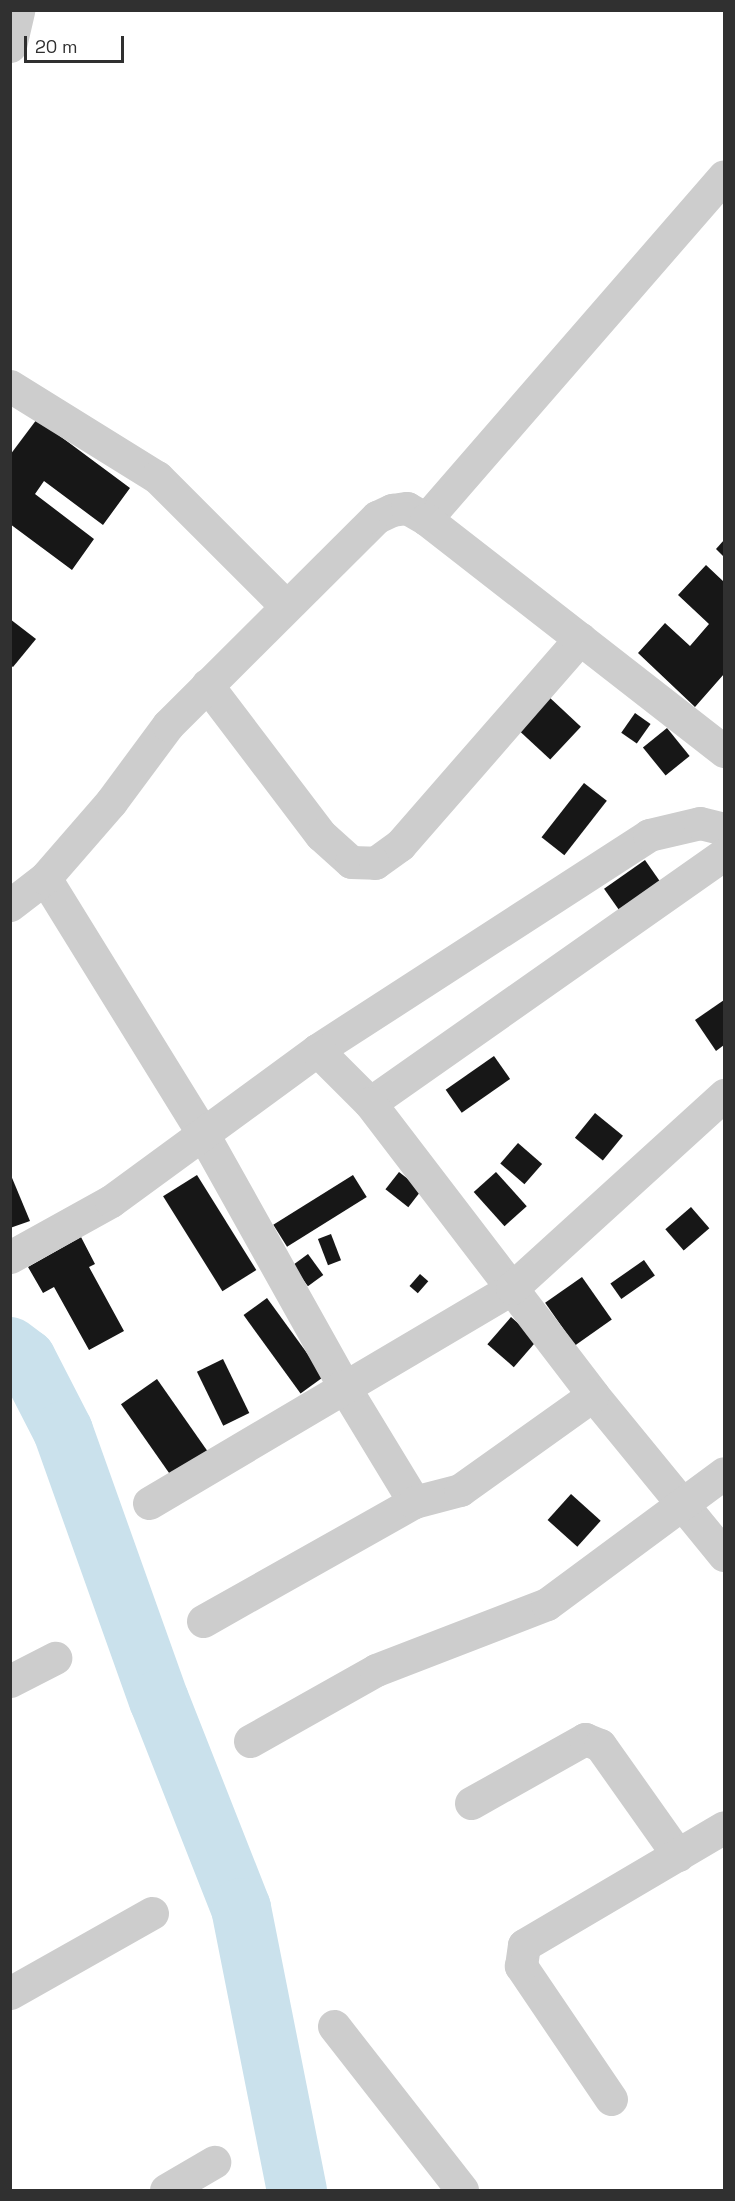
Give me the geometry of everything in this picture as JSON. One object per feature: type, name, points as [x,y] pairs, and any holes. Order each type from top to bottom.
[{"type":"street","points":[[10,46],[18,10]]},
{"type":"street","points":[[426,519],[724,176]]},
{"type":"street","points":[[10,386],[157,477],[285,605]]},
{"type":"street","points":[[10,905],[45,878],[111,802],[168,725],[285,605],[377,517],[407,508],[426,519],[724,751]]},
{"type":"street","points":[[207,685],[321,835],[351,862],[375,863],[400,845],[580,639]]},
{"type":"street","points":[[10,1257],[111,1201],[317,1050],[649,835],[700,823],[724,829]]},
{"type":"street","points":[[370,1103],[724,854]]},
{"type":"street","points":[[45,878],[203,1134],[343,1386],[414,1502]]},
{"type":"street","points":[[317,1050],[370,1103],[593,1395],[724,1555]]},
{"type":"street","points":[[149,1503],[343,1386],[512,1288],[724,1095]]},
{"type":"street","points":[[203,1621],[414,1502],[460,1490],[593,1395]]},
{"type":"street","points":[[250,1741],[376,1670],[547,1604],[684,1506],[724,1473]]},
{"type":"street","points":[[10,1681],[55,1658]]},
{"type":"street","points":[[471,1803],[585,1739],[600,1745],[678,1855]]},
{"type":"street","points":[[611,2099],[521,1966],[520,1956],[524,1945],[724,1827]]},
{"type":"street","points":[[10,1993],[152,1913]]},
{"type":"street","points":[[334,2026],[462,2190]]},
{"type":"street","points":[[166,2190],[214,2162]]},
{"type":"building","points":[[37,419],[130,488],[103,525],[44,481],[35,494],[94,539],[72,570],[10,524],[10,455]]},
{"type":"building","points":[[724,540],[724,557],[716,549]]},
{"type":"building","points":[[706,565],[724,582],[724,674],[695,707],[638,653],[665,623],[690,646],[709,624],[678,595]]},
{"type":"building","points":[[10,619],[36,639],[13,667],[10,665]]},
{"type":"building","points":[[548,696],[581,727],[550,760],[517,729]]},
{"type":"building","points":[[635,713],[651,724],[637,744],[621,733]]},
{"type":"building","points":[[667,728],[690,756],[666,775],[643,748]]},
{"type":"building","points":[[584,783],[607,801],[564,855],[542,837]]},
{"type":"building","points":[[645,860],[661,883],[620,912],[604,889]]},
{"type":"building","points":[[724,1000],[724,1045],[716,1051],[695,1020]]},
{"type":"building","points":[[494,1056],[510,1079],[462,1113],[446,1090]]},
{"type":"building","points":[[595,1113],[623,1136],[603,1161],[575,1138]]},
{"type":"building","points":[[518,1143],[542,1164],[524,1184],[500,1163]]},
{"type":"building","points":[[399,1172],[422,1190],[408,1207],[385,1189]]},
{"type":"building","points":[[496,1172],[527,1206],[504,1226],[474,1192]]},
{"type":"building","points":[[10,1173],[30,1221],[10,1228]]},
{"type":"building","points":[[197,1175],[256,1270],[222,1291],[163,1196]]},
{"type":"building","points":[[353,1175],[367,1197],[287,1247],[273,1225]]},
{"type":"building","points":[[691,1207],[709,1228],[684,1250],[665,1229]]},
{"type":"building","points":[[331,1234],[341,1260],[328,1265],[318,1239]]},
{"type":"building","points":[[81,1237],[95,1264],[89,1267],[124,1331],[89,1350],[54,1287],[43,1293],[28,1267]]},
{"type":"building","points":[[308,1254],[323,1275],[308,1286],[293,1265]]},
{"type":"building","points":[[644,1260],[655,1276],[621,1299],[610,1284]]},
{"type":"building","points":[[420,1274],[428,1281],[418,1293],[410,1286]]},
{"type":"building","points":[[582,1277],[612,1320],[575,1345],[545,1303]]},
{"type":"building","points":[[267,1298],[324,1376],[301,1394],[244,1315]]},
{"type":"building","points":[[511,1317],[537,1340],[514,1367],[487,1344]]},
{"type":"building","points":[[223,1359],[249,1413],[223,1426],[197,1372]]},
{"type":"building","points":[[157,1379],[209,1453],[173,1478],[121,1404]]},
{"type":"building","points":[[571,1494],[601,1521],[577,1547],[548,1520]]},
{"type":"waterway","points":[[10,1347],[26,1359],[63,1431],[159,1700],[241,1908],[297,2190]]}]
